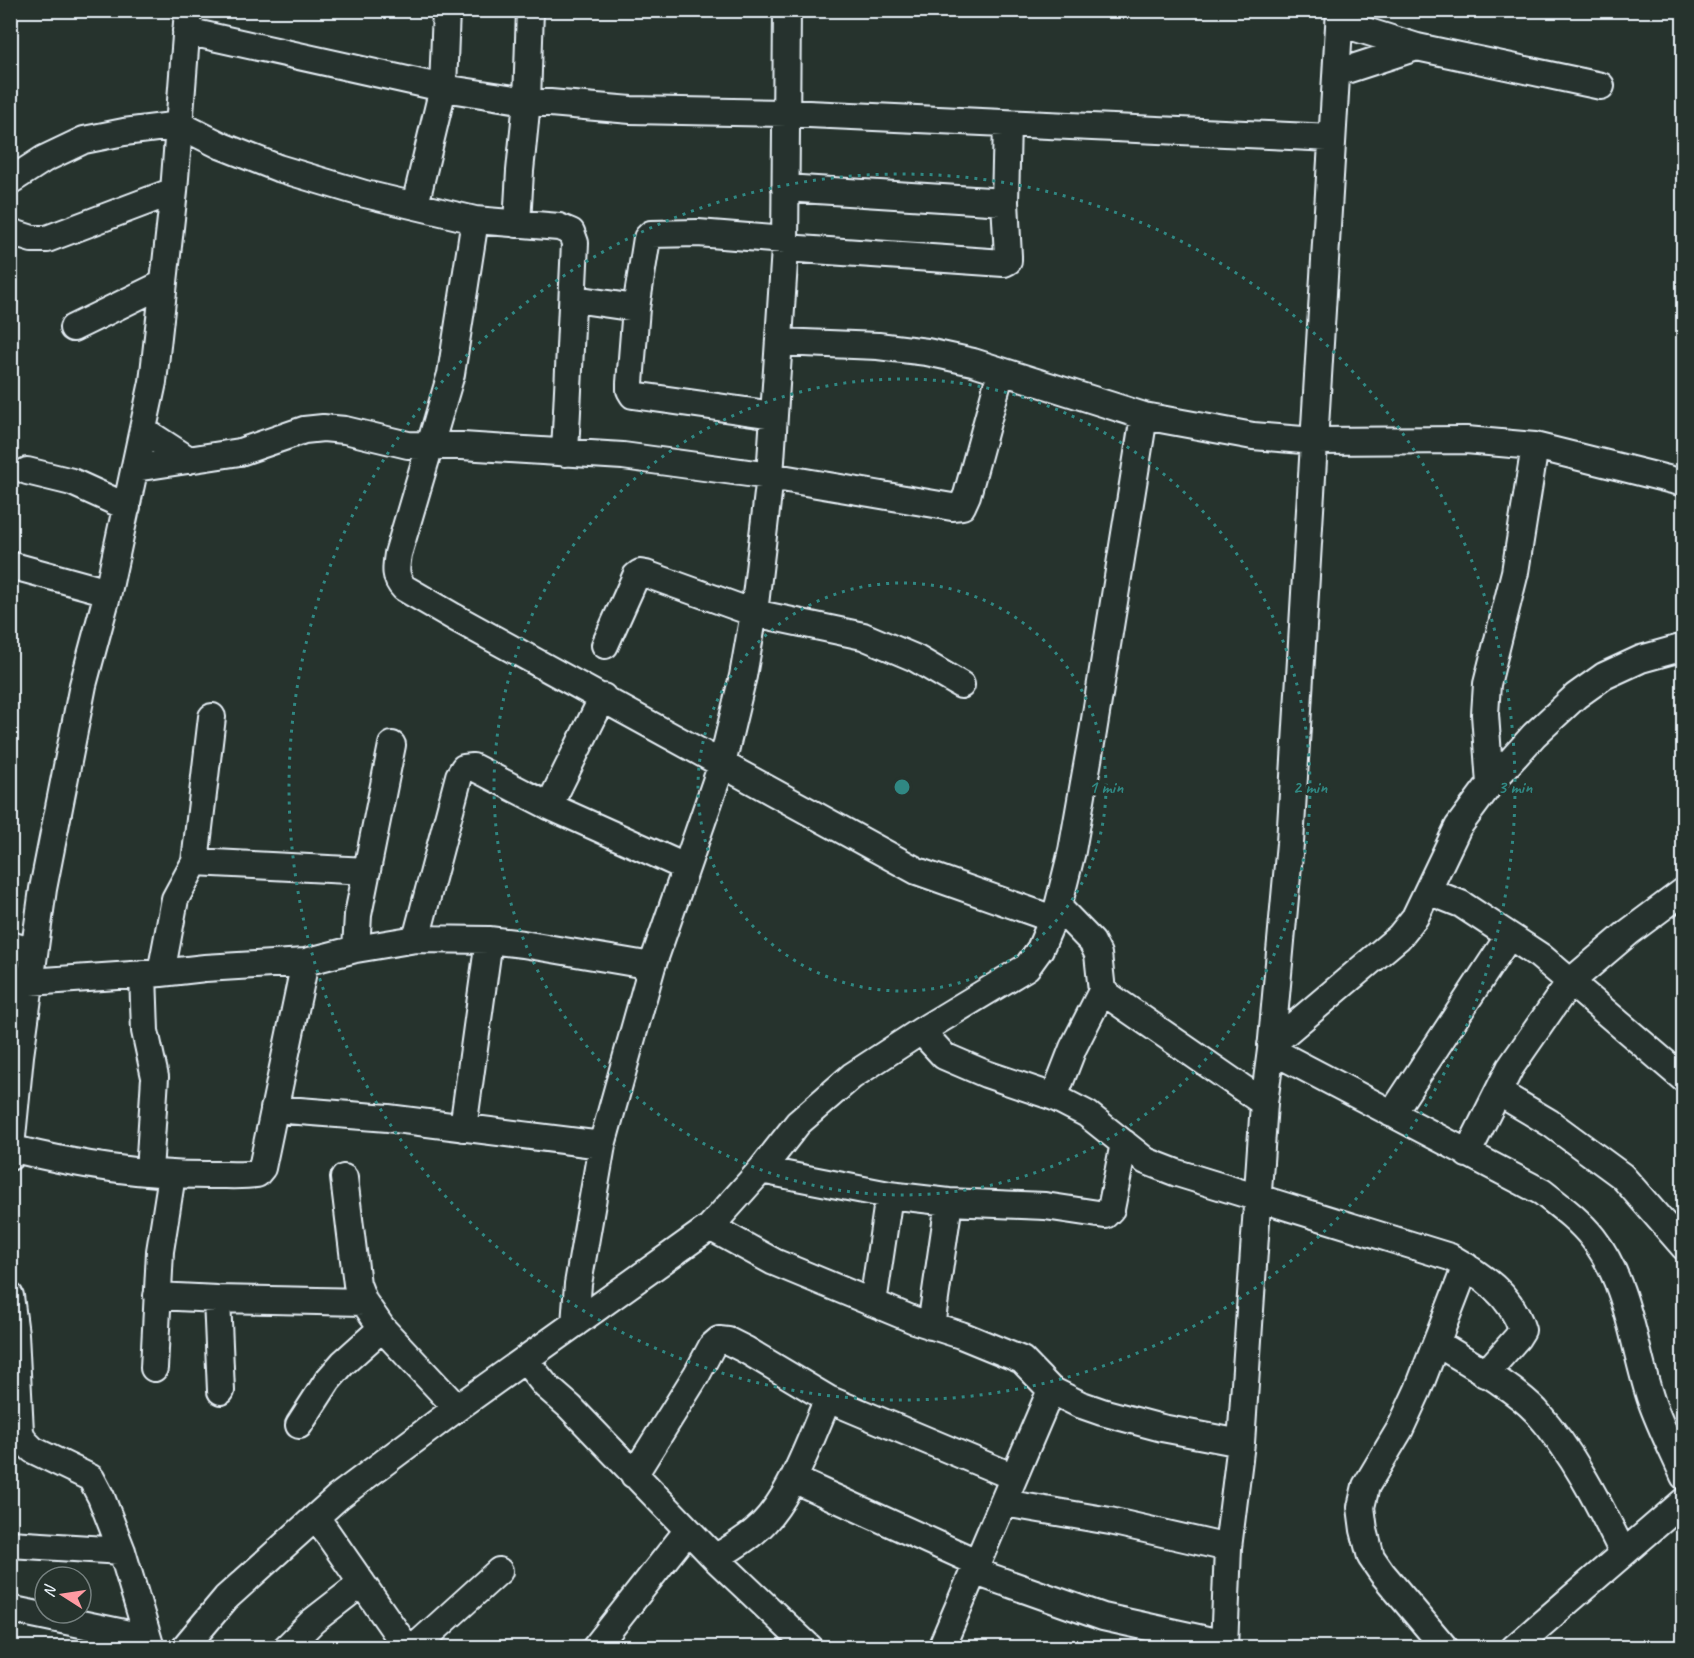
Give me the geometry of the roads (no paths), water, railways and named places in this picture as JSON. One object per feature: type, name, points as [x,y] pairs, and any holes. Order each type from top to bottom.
[{"type":"street","points":[[415,206],[443,88],[446,10]]},
{"type":"street","points":[[517,224],[527,101],[530,10]]},
{"type":"street","points":[[575,1324],[578,1284],[603,1144],[652,966],[722,764],[743,676],[754,613],[770,476],[785,244],[787,10]]},
{"type":"street","points":[[793,1479],[974,1566],[1103,1617],[1225,1646],[1228,1548],[1241,1443],[1264,1103],[1290,843],[1340,17],[1417,47],[1601,86]]},
{"type":"street","points":[[10,1156],[15,1055],[30,982],[22,948],[43,890],[82,685],[108,592],[153,382],[174,191],[187,21],[443,88],[527,101],[631,110],[787,113],[1332,138]]},
{"type":"street","points":[[1336,73],[1417,47]]},
{"type":"street","points":[[773,415],[633,395],[630,390],[636,308],[647,238],[651,234],[698,233],[785,244],[1004,263],[1008,261],[1005,202],[1007,124]]},
{"type":"street","points":[[10,181],[44,159],[84,140],[180,125],[222,146],[278,168],[365,194],[475,220],[559,227],[571,232],[575,243],[574,299],[565,453]]},
{"type":"street","points":[[785,188],[1005,202]]},
{"type":"street","points":[[10,232],[32,239],[47,239],[174,191]]},
{"type":"street","points":[[475,220],[457,347],[442,408],[398,554],[396,573],[399,584],[454,617],[603,697],[917,872],[1055,913],[1092,942],[1098,954],[1102,991],[1073,1048],[1054,1097]]},
{"type":"street","points":[[73,327],[163,284]]},
{"type":"street","points":[[574,299],[636,308]]},
{"type":"street","points":[[779,342],[878,346],[927,352],[973,362],[1144,416],[1253,436],[1315,441],[1466,440],[1535,446],[1683,483]]},
{"type":"street","points":[[135,468],[240,452],[304,430],[323,428],[345,430],[383,441],[408,445],[623,456],[770,476],[952,507],[962,506],[1001,371]]},
{"type":"street","points":[[184,1647],[226,1598],[338,1497],[457,1408],[710,1227],[761,1170],[798,1123],[852,1076],[1027,967],[1040,949],[1055,913],[1071,851],[1093,732],[1144,416]]},
{"type":"street","points":[[143,430],[189,460]]},
{"type":"street","points":[[1490,784],[1485,714],[1487,684],[1515,573],[1535,446]]},
{"type":"street","points":[[27,471],[72,482],[127,507]]},
{"type":"street","points":[[10,564],[108,592]]},
{"type":"street","points":[[605,645],[636,576],[640,573],[754,613],[863,636],[915,658],[961,685]]},
{"type":"street","points":[[1271,1048],[1399,937],[1415,917],[1458,827],[1490,784],[1534,735],[1576,696],[1604,676],[1641,659],[1683,647]]},
{"type":"street","points":[[549,806],[603,697]]},
{"type":"street","points":[[154,1368],[161,1174],[155,1077],[145,1031],[152,974],[175,899],[195,862],[212,717]]},
{"type":"street","points":[[356,949],[358,915],[392,746]]},
{"type":"street","points":[[416,939],[459,776],[464,768],[473,767],[549,806],[685,867]]},
{"type":"street","points":[[195,862],[367,871]]},
{"type":"street","points":[[1428,891],[1461,904],[1539,956],[1683,1079]]},
{"type":"street","points":[[1467,1154],[1510,1068],[1569,983],[1629,932],[1683,891]]},
{"type":"street","points":[[1392,1114],[1509,936]]},
{"type":"street","points":[[30,982],[305,962],[356,949],[416,939],[489,940],[652,966]]},
{"type":"street","points":[[463,1128],[489,940]]},
{"type":"street","points":[[11,1148],[35,1155],[161,1174],[257,1174],[262,1168],[305,962]]},
{"type":"street","points":[[1102,991],[1264,1103]]},
{"type":"street","points":[[921,1031],[944,1056],[986,1074],[1054,1097],[1087,1114],[1146,1161],[1177,1173],[1450,1257],[1466,1266],[1508,1301],[1522,1330],[1485,1374]]},
{"type":"street","points":[[1271,1048],[1542,1192],[1570,1214],[1592,1238],[1607,1260],[1630,1316],[1652,1400],[1683,1476]]},
{"type":"street","points":[[1498,1092],[1550,1123],[1622,1176],[1683,1247]]},
{"type":"street","points":[[274,1109],[388,1118],[603,1144]]},
{"type":"street","points":[[761,1170],[889,1195],[949,1202],[1045,1206],[1105,1215],[1110,1209],[1124,1143]]},
{"type":"street","points":[[344,1179],[357,1284],[364,1302],[382,1329],[457,1408]]},
{"type":"street","points":[[873,1303],[889,1195]]},
{"type":"street","points":[[931,1326],[949,1202]]},
{"type":"street","points":[[710,1227],[774,1262],[931,1326],[961,1335],[1022,1360],[1051,1390],[1079,1404],[1162,1428],[1241,1443]]},
{"type":"street","points":[[1445,1647],[1371,1557],[1361,1507],[1366,1486],[1400,1429],[1437,1343],[1466,1266]]},
{"type":"street","points":[[10,1296],[20,1432],[24,1441],[33,1450],[90,1478],[102,1497],[122,1551],[150,1643]]},
{"type":"street","points":[[157,1296],[364,1302]]},
{"type":"street","points":[[217,1299],[221,1391]]},
{"type":"street","points":[[299,1425],[328,1380],[343,1363],[382,1329]]},
{"type":"street","points":[[633,1475],[697,1374],[712,1346],[719,1340],[728,1341],[746,1350],[828,1399],[1014,1477]]},
{"type":"street","points":[[1437,1343],[1485,1374],[1535,1411],[1570,1456],[1601,1508],[1623,1553]]},
{"type":"street","points":[[525,1360],[546,1386],[570,1407],[633,1475],[802,1644]]},
{"type":"street","points":[[941,1647],[1051,1390]]},
{"type":"street","points":[[715,1558],[754,1532],[771,1514],[793,1479],[828,1399]]},
{"type":"street","points":[[1514,1647],[1683,1501]]},
{"type":"street","points":[[1004,1503],[1110,1521],[1228,1548]]},
{"type":"street","points":[[316,1517],[407,1647]]},
{"type":"street","points":[[595,1647],[688,1530]]},
{"type":"street","points":[[10,1544],[122,1551]]},
{"type":"street","points":[[414,1647],[499,1571]]},
{"type":"street","points":[[286,1647],[313,1621],[362,1583]]},
{"type":"street","points":[[14,1610],[150,1643]]}]
